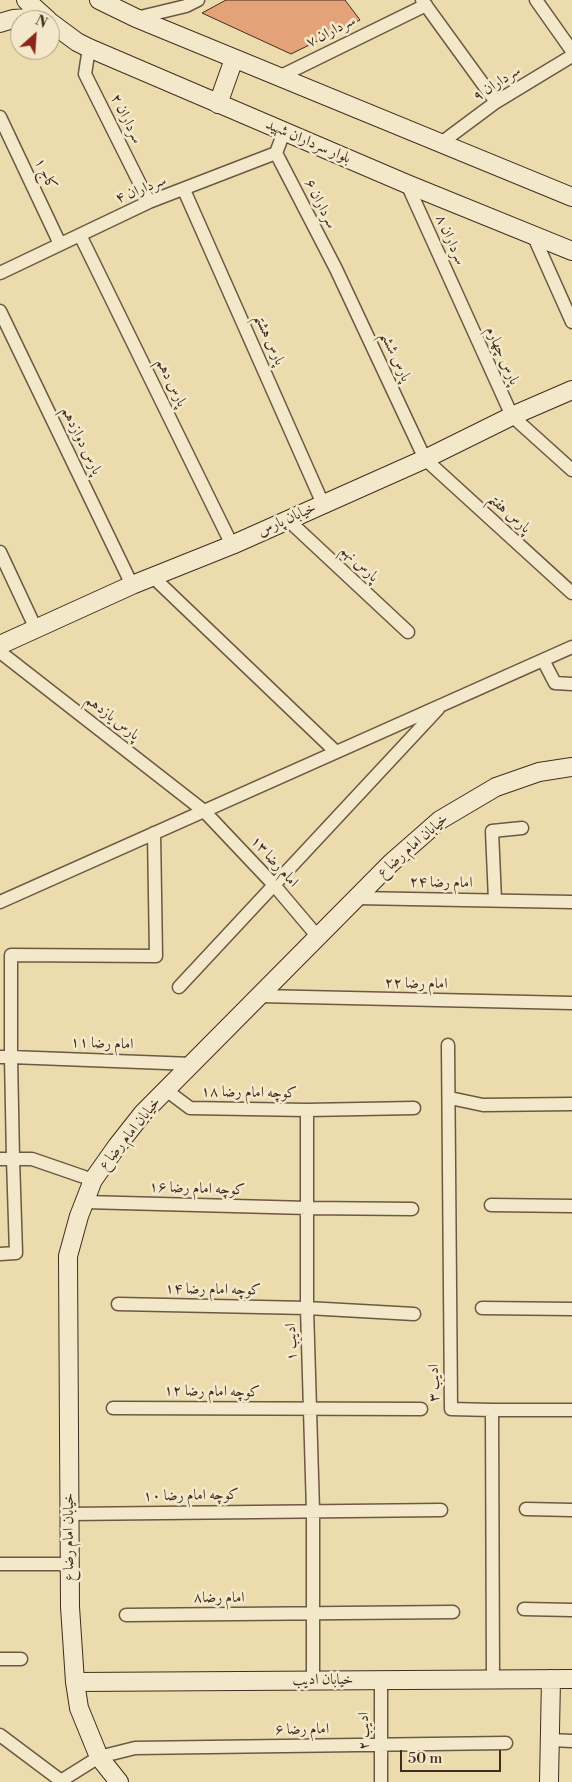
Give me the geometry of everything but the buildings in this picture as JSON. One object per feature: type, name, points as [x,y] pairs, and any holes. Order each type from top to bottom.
[{"type":"main road","name":"بلوار سرداران شهید","points":[[26,0],[37,10]]},
{"type":"main road","points":[[99,0],[136,18],[234,59],[572,197]]},
{"type":"main road","name":"بلوار سرداران شهید","points":[[60,29],[77,42],[89,48],[218,104],[534,237],[572,251]]},
{"type":"main road","points":[[218,104],[234,59]]},
{"type":"main road","name":"خیابان پارس","points":[[0,646],[132,586],[232,545],[425,459],[512,416],[572,390]]},
{"type":"main road","name":"خیابان امام رضا ع","points":[[119,1782],[99,1757],[79,1708],[75,1682],[70,1607],[68,1256],[79,1216],[93,1180],[143,1113],[391,863],[440,820],[496,787],[539,772],[572,767]]},
{"type":"main road","points":[[550,1782],[551,1679]]},
{"type":"main road","name":"خیابان ادیب","points":[[75,1682],[572,1679]]},
{"type":"street","points":[[136,18],[186,6],[198,0]]},
{"type":"street","points":[[536,0],[572,50]]},
{"type":"street","points":[[424,2],[496,102]]},
{"type":"street","name":"سرداران ۷","points":[[279,77],[424,2]]},
{"type":"street","name":"سرداران ۲","points":[[89,48],[85,74],[149,202]]},
{"type":"street","name":"سرداران ۹","points":[[442,143],[496,102],[572,56]]},
{"type":"street","name":"کاج ۱","points":[[0,117],[60,244]]},
{"type":"street","points":[[276,154],[284,132]]},
{"type":"street","name":"سرداران ۴","points":[[0,273],[149,202],[276,154]]},
{"type":"street","name":"سرداران ۶","points":[[276,154],[336,269]]},
{"type":"street","name":"سرداران ۸","points":[[407,184],[463,309]]},
{"type":"street","name":"پارس‌‌ هشتم","points":[[184,190],[323,504]]},
{"type":"street","name":"پارس‌‌ دهم","points":[[80,234],[232,545]]},
{"type":"street","points":[[534,237],[572,322]]},
{"type":"street","name":"پارس‌‌ ششم","points":[[336,269],[425,459]]},
{"type":"street","name":"پارس‌‌ چهارم","points":[[463,309],[512,416]]},
{"type":"street","name":"پارس‌‌ دوازدهم","points":[[0,311],[132,586]]},
{"type":"street","points":[[512,416],[572,470]]},
{"type":"street","name":"پارس‌‌ هفتم","points":[[425,459],[572,593]]},
{"type":"street","name":"پارس‌‌ نهم","points":[[288,520],[408,632]]},
{"type":"street","points":[[0,552],[36,629]]},
{"type":"street","points":[[153,577],[336,752]]},
{"type":"street","points":[[0,902],[572,647]]},
{"type":"street","name":"پارس‌‌ یازدهم","points":[[0,652],[204,811]]},
{"type":"street","points":[[543,660],[556,684],[572,684]]},
{"type":"street","points":[[179,986],[442,704]]},
{"type":"street","name":"امام رضا ۱۳","points":[[204,811],[274,885],[318,937]]},
{"type":"street","name":"امام رضا ۲۴","points":[[495,900],[492,830],[522,828]]},
{"type":"street","points":[[0,1254],[16,1253],[6,1159],[6,955],[156,956],[154,833]]},
{"type":"street","name":"امام رضا ۲۴","points":[[356,898],[572,902]]},
{"type":"street","name":"امام رضا ۲۲","points":[[259,996],[572,1003]]},
{"type":"street","name":"ادیب ۳","points":[[448,1045],[450,1098],[450,1409],[492,1410]]},
{"type":"street","name":"امام رضا ۱۱","points":[[6,1057],[192,1064]]},
{"type":"street","name":"کوچه امام رضا ۱۸","points":[[166,1090],[190,1108],[308,1110]]},
{"type":"street","points":[[450,1098],[484,1105],[572,1104]]},
{"type":"street","points":[[308,1110],[414,1108]]},
{"type":"street","name":"ادیب ۱","points":[[308,1110],[307,1308],[313,1511],[313,1680]]},
{"type":"street","points":[[6,1159],[32,1159],[93,1180]]},
{"type":"street","name":"کوچه امام رضا ۱۶","points":[[85,1202],[412,1209]]},
{"type":"street","points":[[491,1206],[572,1206]]},
{"type":"street","name":"کوچه امام رضا ۱۴","points":[[118,1304],[307,1308],[414,1314]]},
{"type":"street","points":[[482,1308],[572,1309]]},
{"type":"street","name":"کوچه امام رضا ۱۲","points":[[113,1408],[421,1409]]},
{"type":"street","points":[[493,1680],[492,1410],[572,1410]]},
{"type":"street","points":[[526,1509],[572,1510]]},
{"type":"street","name":"کوچه امام رضا ۱۰","points":[[69,1514],[442,1510]]},
{"type":"street","points":[[0,1564],[70,1564]]},
{"type":"street","points":[[524,1610],[572,1610]]},
{"type":"street","name":"امام رضا۸","points":[[126,1615],[453,1612]]},
{"type":"street","points":[[0,1659],[21,1658]]},
{"type":"street","name":"ادیب ۲","points":[[380,1782],[381,1680]]},
{"type":"street","points":[[0,1735],[59,1781]]},
{"type":"street","points":[[550,1740],[572,1741]]},
{"type":"street","name":"امام رضا ۶","points":[[59,1781],[99,1757],[135,1748],[506,1743]]}]
